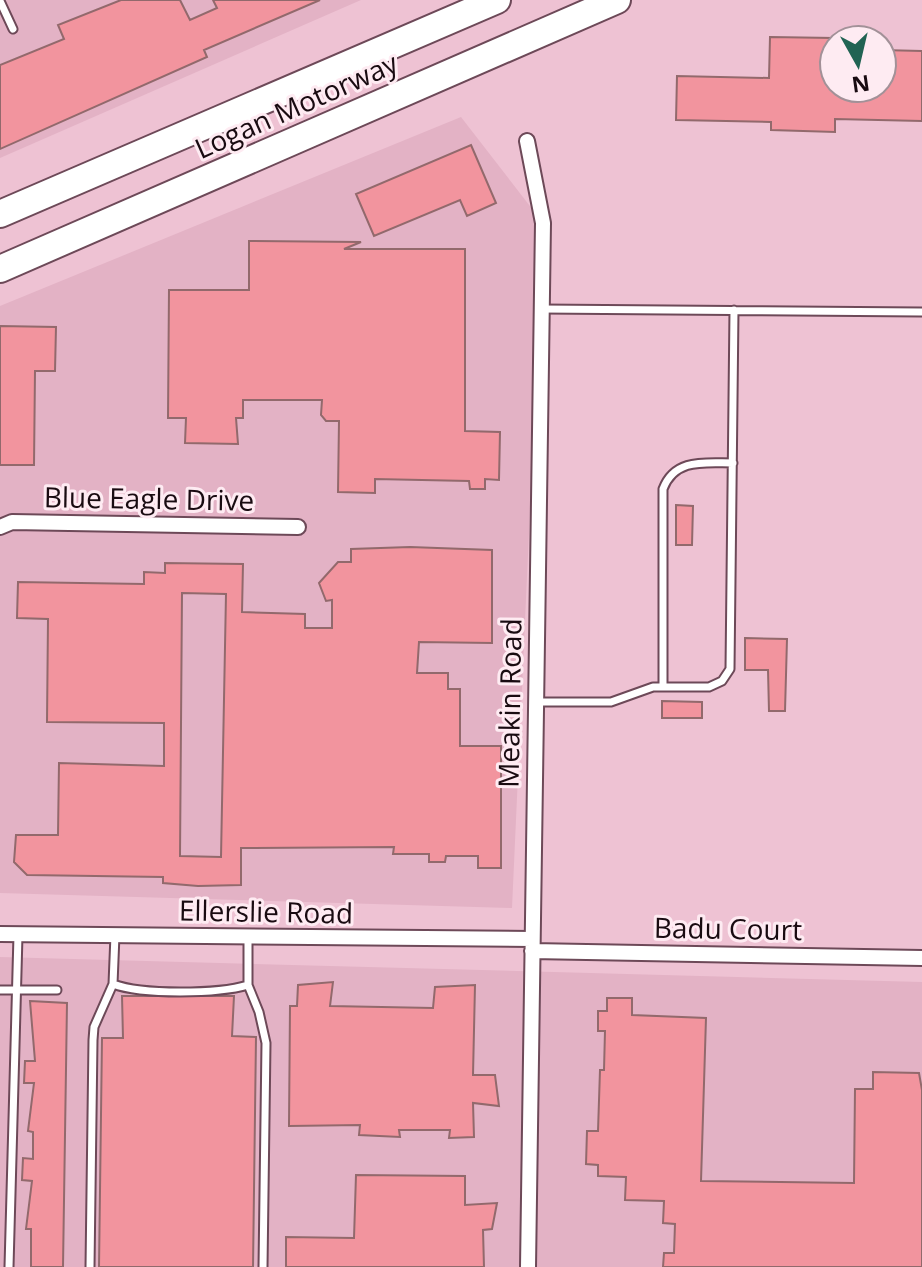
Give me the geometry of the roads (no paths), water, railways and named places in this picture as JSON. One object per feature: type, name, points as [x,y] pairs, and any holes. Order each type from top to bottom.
[{"type":"highway","name":"Logan Motorway","points":[[0,214],[497,0]]},
{"type":"highway","name":"Logan Motorway","points":[[0,269],[617,0]]},
{"type":"highway","points":[[0,197],[47,179],[119,164]]},
{"type":"street","name":"Meakin Road","points":[[527,141],[543,223],[528,1267]]},
{"type":"street","name":"Blue Eagle Drive","points":[[0,527],[12,522],[298,527]]},
{"type":"street","name":"Ellerslie Road","points":[[0,934],[248,936],[532,945]]},
{"type":"street","name":"Badu Court","points":[[532,945],[922,958]]},
{"type":"lane","points":[[0,1],[13,29]]},
{"type":"lane","points":[[541,309],[922,312]]},
{"type":"lane","points":[[535,702],[611,702],[663,687],[709,687],[722,681],[730,669],[734,310]]},
{"type":"lane","points":[[663,687],[663,489],[668,477],[678,467],[733,463]]},
{"type":"lane","points":[[9,1267],[18,935]]},
{"type":"lane","points":[[90,1267],[93,1040],[94,1027],[113,984],[115,935]]},
{"type":"lane","points":[[248,936],[248,985],[259,1012],[266,1043],[263,1267]]},
{"type":"lane","points":[[113,984],[129,989],[213,990],[248,985]]},
{"type":"lane","points":[[0,990],[57,990]]}]
